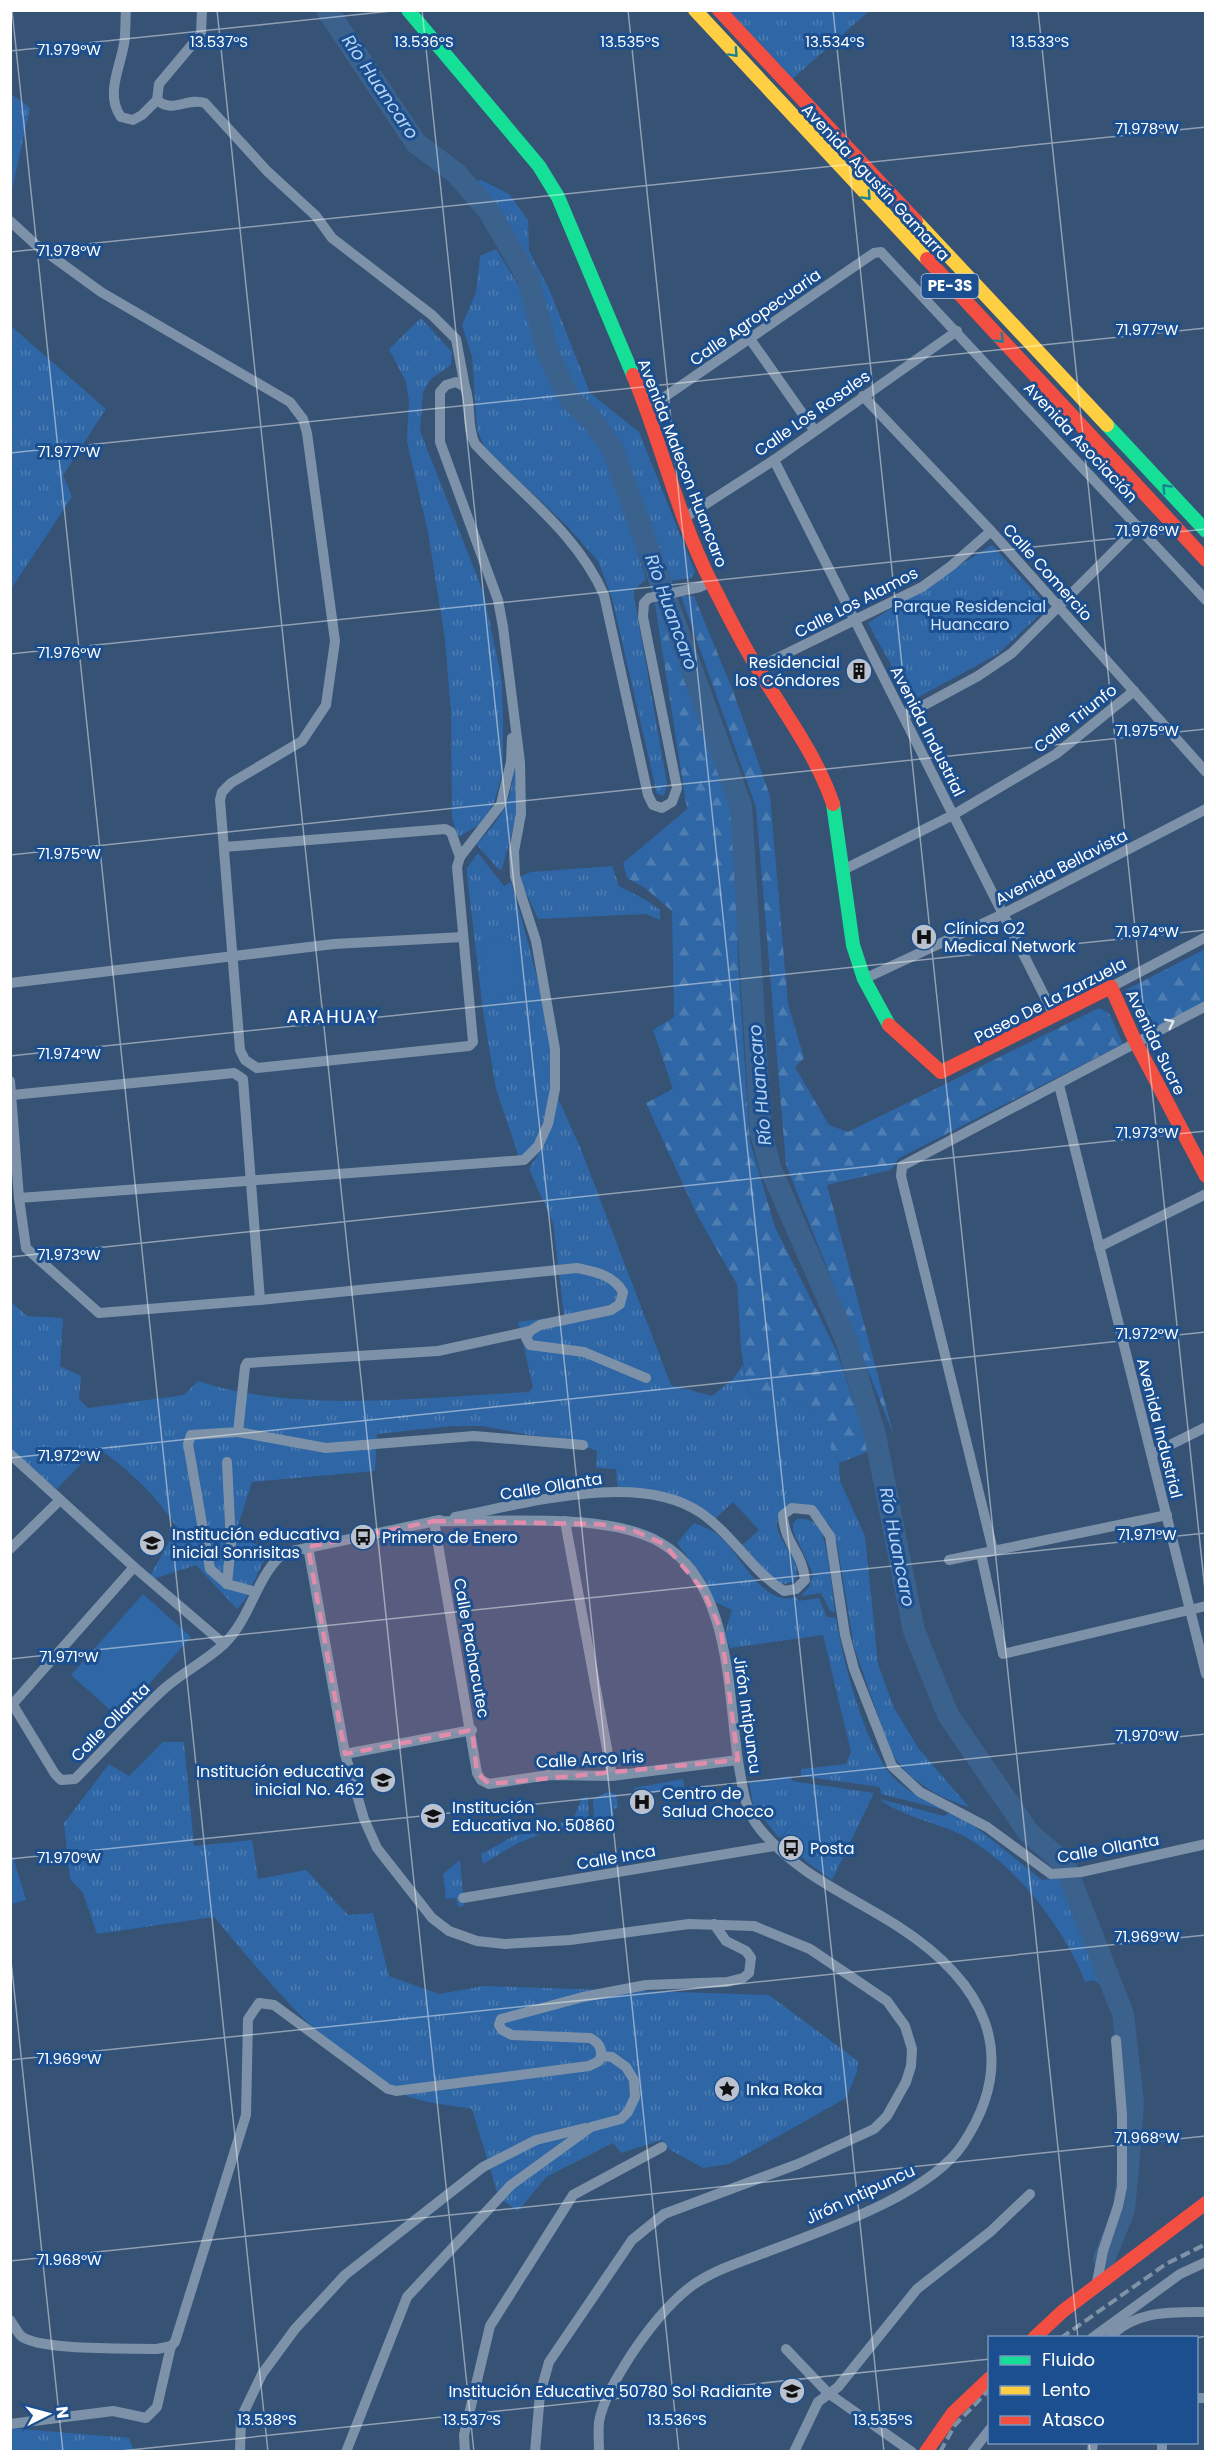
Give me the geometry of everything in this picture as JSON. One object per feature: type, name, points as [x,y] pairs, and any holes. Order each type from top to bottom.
[{"type":"main road","name":"Avenida Malecon Huancaro","points":[[408,10],[539,166],[558,197],[647,410],[705,584],[808,747],[825,778],[836,814],[853,945],[864,979],[889,1025],[941,1072]]},
{"type":"main road","name":"Avenida Agustín Gamarra","points":[[694,10],[1206,560]]},
{"type":"main road","name":"Avenida Agustín Gamarra","points":[[719,10],[1206,531]]},
{"type":"main road","points":[[1049,392],[1063,378]]},
{"type":"main road","name":"Paseo De La Zarzuela","points":[[941,1072],[1111,987]]},
{"type":"main road","name":"Avenida Sucre","points":[[1111,987],[1136,1041],[1206,1176]]},
{"type":"main road","points":[[1035,2336],[1063,2311],[1206,2203]]},
{"type":"main road","points":[[926,2451],[953,2414],[988,2380]]},
{"type":"street","points":[[126,10],[125,41],[114,88],[114,105],[121,117],[133,120],[142,115],[157,100],[159,84],[201,34],[202,10]]},
{"type":"street","points":[[157,100],[170,106],[196,100],[205,103],[267,171],[316,216],[332,238],[432,315],[456,339],[468,396],[470,434],[475,444],[563,532],[594,572],[604,595],[648,795],[653,805],[662,808],[672,802],[676,788],[644,617],[645,603],[649,598],[705,584]]},
{"type":"street","points":[[10,221],[35,244],[101,292],[290,402],[303,419],[335,641],[331,682],[326,705],[319,719],[302,741],[231,783],[222,792],[220,801],[240,1050],[245,1060],[257,1068],[469,1046],[473,1042],[457,867],[459,857],[471,840],[495,815],[504,796],[511,762],[512,707]]},
{"type":"street","name":"Calle Agropecuaria","points":[[647,410],[874,253],[881,252]]},
{"type":"street","name":"Avenida Asociación","points":[[881,252],[1206,600]]},
{"type":"street","name":"Calle Los Rosales","points":[[684,518],[774,460],[957,332]]},
{"type":"street","points":[[750,339],[814,430]]},
{"type":"street","points":[[19,1198],[524,1160],[544,1136],[554,1100],[555,1049],[536,940],[515,876],[513,851],[521,814],[520,762],[507,653],[498,600],[440,442],[440,392],[446,385],[456,382],[465,387]]},
{"type":"street","name":"Calle Comercio","points":[[863,396],[991,531],[1206,772]]},
{"type":"street","name":"Avenida Industrial","points":[[774,460],[1055,1017]]},
{"type":"street","points":[[904,716],[978,676],[1012,653],[1139,526]]},
{"type":"street","name":"Calle Los Alamos","points":[[758,668],[922,587],[951,566],[991,531]]},
{"type":"street","name":"Calle Triunfo","points":[[843,870],[953,815],[1056,754],[1134,690]]},
{"type":"street","name":"Avenida Bellavista","points":[[864,979],[1004,914],[1206,809]]},
{"type":"street","points":[[224,847],[445,829],[451,832],[459,857]]},
{"type":"street","points":[[10,983],[233,958],[334,944],[463,937]]},
{"type":"street","name":"Paseo De La Zarzuela","points":[[1111,987],[1206,938]]},
{"type":"street","points":[[993,1550],[901,1176],[902,1166],[1206,1006]]},
{"type":"street","points":[[12,1095],[234,1073],[243,1079],[249,1181],[260,1300]]},
{"type":"street","points":[[10,1081],[19,1198],[26,1248],[99,1313],[260,1300],[565,1268],[600,1273],[617,1281],[623,1292],[620,1304],[611,1310],[540,1325],[530,1331],[438,1352],[253,1361],[245,1367],[238,1432]]},
{"type":"street","name":"Avenida Industrial","points":[[1059,1085],[1206,1674]]},
{"type":"street","points":[[1099,1247],[1206,1194]]},
{"type":"street","points":[[530,1331],[526,1338],[530,1345],[584,1352],[646,1378]]},
{"type":"street","points":[[1152,1454],[1206,1426]]},
{"type":"street","points":[[256,1592],[227,1584],[210,1569],[188,1444],[191,1436],[198,1433],[238,1432],[326,1448],[474,1436],[583,1445]]},
{"type":"street","points":[[10,1455],[134,1568],[224,1644]]},
{"type":"street","points":[[227,1462],[231,1544],[227,1584]]},
{"type":"street","name":"Calle Ollanta","points":[[12,1706],[55,1774],[61,1780],[75,1779],[165,1688],[224,1644],[245,1617],[271,1564],[283,1553],[583,1492],[619,1491],[673,1501],[700,1512],[731,1537],[770,1582],[784,1591],[796,1589],[805,1580],[804,1566],[783,1530],[783,1515],[792,1508],[812,1510],[830,1536],[845,1635],[854,1669],[892,1766],[920,1792],[987,1827],[1051,1874],[1081,1872],[1206,1844]]},
{"type":"street","points":[[10,1549],[60,1500]]},
{"type":"street","points":[[949,1560],[1167,1515]]},
{"type":"street","name":"Jirón Intipuncu","points":[[434,1521],[565,1521],[635,1531],[663,1544],[692,1574],[710,1601],[721,1630],[738,1760],[750,1814],[774,1846],[797,1867],[900,1928],[937,1955],[965,1987],[987,2023],[992,2069],[981,2115],[959,2150],[926,2181],[879,2205],[726,2268],[690,2286],[649,2328],[619,2373],[599,2421],[599,2451]]},
{"type":"street","name":"Calle Pachacutec","points":[[434,1521],[472,1730],[477,1773],[481,1780]]},
{"type":"street","points":[[565,1521],[612,1776]]},
{"type":"street","points":[[308,1547],[345,1754],[363,1819],[377,1848],[432,1918],[449,1931],[477,1941],[506,1944],[627,1933],[657,1926],[714,1924],[754,1926],[810,1949],[887,2001],[905,2026],[912,2049],[906,2082],[887,2116],[874,2130],[798,2164],[664,2214],[632,2240],[549,2362],[540,2394],[534,2451]]},
{"type":"street","points":[[981,1554],[1003,1654],[1206,1605]]},
{"type":"street","points":[[12,1706],[134,1568]]},
{"type":"street","points":[[345,1754],[472,1730]]},
{"type":"street","name":"Calle Arco Iris","points":[[481,1780],[489,1784],[549,1775],[612,1776],[738,1760]]},
{"type":"street","name":"Calle Inca","points":[[463,1898],[774,1846]]},
{"type":"street","points":[[10,2424],[114,2411],[146,2418],[157,2407],[171,2346],[175,2342],[246,2115],[248,2019],[259,2003],[274,2005],[388,2089],[396,2091],[589,2066],[599,2061],[601,2056],[599,2046],[590,2038],[512,2035],[502,2030],[499,2025],[501,2019],[583,1997],[646,1985],[727,1982],[743,1978],[749,1974],[751,1958],[746,1951],[726,1941],[714,1924]]},
{"type":"street","points":[[1096,2287],[1103,2251],[1122,2187],[1122,2115],[1116,2040]]},
{"type":"street","points":[[240,2451],[241,2418],[262,2374],[295,2329],[345,2275],[483,2167],[536,2140],[621,2119],[635,2097],[634,2080],[626,2067],[612,2057],[601,2056]]},
{"type":"street","points":[[346,2451],[407,2297],[511,2185],[591,2127]]},
{"type":"street","points":[[465,2451],[464,2435],[490,2326],[543,2241],[573,2195],[662,2147]]},
{"type":"street","points":[[794,2451],[818,2402],[838,2387],[917,2289],[990,2232],[1030,2194]]},
{"type":"street","points":[[1093,2336],[1180,2274],[1206,2262]]},
{"type":"street","points":[[1110,2336],[1143,2316],[1162,2312],[1206,2313]]},
{"type":"street","points":[[1109,2336],[1120,2317]]},
{"type":"street","points":[[10,2320],[21,2336],[36,2342],[64,2346],[157,2349],[171,2346]]},
{"type":"street","points":[[786,2349],[828,2393],[912,2451]]},
{"type":"street","points":[[972,2451],[988,2431]]},
{"type":"highlighted area","points":[[434,1521],[599,1524],[635,1531],[664,1544],[703,1590],[721,1630],[738,1760],[489,1784],[477,1773],[472,1730],[345,1754],[308,1547]]},
{"type":"green space","points":[[724,11],[869,11],[788,83]]},
{"type":"green space","points":[[11,94],[30,108],[10,194]]},
{"type":"green space","points":[[481,180],[509,194],[528,220],[529,251],[550,291],[590,393],[639,432],[695,572],[691,578],[668,581],[615,438],[575,396],[556,361],[528,264],[494,207],[470,181]]},
{"type":"green space","points":[[496,249],[519,286],[547,375],[558,399],[585,424],[606,451],[646,579],[633,591],[667,783],[664,796],[657,794],[612,598],[598,561],[567,526],[485,448],[477,430],[472,357],[462,325],[476,292],[480,256]]},
{"type":"green space","points":[[421,318],[452,352],[451,365],[431,379],[423,392],[420,431],[484,594],[502,682],[503,772],[493,805],[479,825],[458,837],[452,818],[451,712],[445,639],[428,532],[407,442],[409,400],[406,382],[389,349]]},
{"type":"green space","points":[[11,326],[106,409],[63,475],[72,497],[11,589]]},
{"type":"green space","name":"Parque Residencial Huancaro","points":[[992,545],[1048,607],[998,654],[911,701],[868,623]]},
{"type":"green space","points":[[660,596],[731,799],[736,830],[738,961],[750,1142],[775,1227],[837,1352],[870,1451],[839,1463],[814,1410],[773,1398],[748,1395],[741,1348],[737,1284],[698,1217],[646,1103],[673,1089],[653,1030],[674,1017],[672,911],[645,888],[627,878],[623,863],[687,809],[654,598]]},
{"type":"green space","points":[[681,596],[694,596],[733,691],[770,796],[788,1004],[804,1058],[795,1067],[829,1125],[848,1132],[1099,1008],[1109,1013],[1123,1044],[899,1158],[891,1170],[827,1185],[894,1436],[786,1165],[756,807]]},
{"type":"green space","points":[[515,746],[517,814],[502,869],[499,870],[476,844],[497,821],[508,800],[513,777]]},
{"type":"green space","points":[[478,853],[504,886],[511,882],[534,964],[551,1048],[552,1075],[547,1108],[536,1139],[520,1160],[496,1089],[483,1011],[467,875],[467,868]]},
{"type":"green space","points":[[612,866],[619,886],[660,910],[660,920],[646,914],[538,919],[519,877],[531,872]]},
{"type":"green space","points":[[510,936],[524,990],[493,998],[479,945]]},
{"type":"green space","points":[[1205,949],[1205,1001],[1144,1034],[1124,991]]},
{"type":"green space","points":[[558,1098],[580,1147],[671,1385],[712,1396],[733,1379],[743,1365],[748,1395],[773,1398],[815,1410],[839,1463],[840,1481],[865,1536],[878,1664],[894,1708],[919,1749],[969,1807],[924,1786],[905,1770],[890,1750],[854,1647],[837,1543],[830,1525],[809,1506],[795,1503],[782,1513],[777,1522],[778,1532],[797,1571],[794,1582],[784,1584],[776,1582],[742,1545],[759,1530],[733,1502],[715,1519],[700,1507],[618,1492],[616,1469],[596,1468],[597,1451],[561,1438],[529,1435],[482,1426],[452,1426],[377,1434],[375,1471],[252,1482],[234,1538],[270,1548],[245,1600],[237,1609],[196,1565],[147,1581],[177,1528],[160,1504],[141,1484],[97,1447],[57,1489],[11,1452],[10,1301],[27,1316],[63,1318],[60,1366],[81,1376],[79,1399],[88,1408],[184,1395],[198,1381],[236,1391],[319,1400],[362,1401],[529,1392],[533,1387],[518,1322],[564,1316],[553,1223],[529,1169],[548,1135]]},
{"type":"green space","points":[[797,1519],[812,1521],[822,1533],[835,1612],[830,1611],[821,1593],[801,1596],[809,1587],[813,1574],[793,1531],[793,1524]]},
{"type":"green space","points":[[694,1523],[716,1533],[725,1541],[752,1576],[772,1594],[783,1598],[796,1597],[799,1601],[819,1598],[827,1617],[836,1618],[857,1704],[865,1727],[885,1766],[906,1789],[943,1807],[941,1809],[881,1794],[880,1787],[801,1776],[801,1769],[846,1764],[851,1752],[823,1635],[730,1648],[725,1633],[732,1610],[711,1600],[705,1580],[677,1543]]},
{"type":"green space","points":[[143,1594],[191,1637],[119,1718],[71,1675]]},
{"type":"green space","points":[[163,1742],[184,1742],[194,1846],[252,1840],[258,1879],[306,1870],[348,1915],[373,1913],[389,1976],[439,1994],[484,1986],[769,1995],[858,2061],[857,2072],[846,2098],[729,2164],[703,2168],[669,2149],[662,2140],[621,2153],[613,2143],[546,2177],[518,2211],[499,2198],[472,2109],[426,2101],[400,2093],[348,2059],[276,1990],[214,1917],[97,1934],[83,1893],[70,1879],[64,1823],[109,1764],[129,1776]]},
{"type":"green space","points":[[791,1776],[792,1781],[874,1793],[832,1880],[808,1863],[823,1848],[796,1821],[779,1838],[753,1805],[749,1782]]},
{"type":"green space","points":[[683,1779],[684,1787],[636,1796],[634,1788]]},
{"type":"green space","points":[[608,1792],[616,1794],[618,1808],[613,1809],[614,1815],[594,1819],[593,1799]]},
{"type":"green space","points":[[588,1796],[589,1824],[561,1829],[561,1823],[574,1817],[582,1798]]},
{"type":"green space","points":[[880,1799],[944,1816],[949,1813],[973,1825],[1042,1880],[1064,1877],[1100,1985],[1094,1980],[1085,1982],[1064,1938],[1049,1916],[1032,1894],[993,1856],[951,1830],[902,1812]]},
{"type":"green space","points":[[796,1821],[823,1848],[808,1863],[781,1837]]},
{"type":"green space","points":[[532,1833],[539,1835],[518,1843],[483,1864],[481,1854],[516,1835]]},
{"type":"green space","points":[[10,1847],[26,1900],[11,1904],[10,1904]]},
{"type":"green space","points":[[460,1860],[464,1906],[458,1907],[456,1898],[446,1899],[443,1874]]},
{"type":"green space","points":[[10,2428],[129,2438],[134,2451],[11,2451]]},
{"type":"waterway","name":"Río Huancaro","points":[[327,10],[416,143],[457,174],[488,210],[528,278],[548,353],[569,398],[593,421],[612,448],[741,806],[761,1133],[771,1170],[847,1342],[875,1435],[914,1631],[948,1715],[1029,1833],[1064,1863],[1123,2014],[1133,2102],[1129,2158],[1124,2210],[1104,2259]]},
{"type":"railway","points":[[1064,2336],[1166,2264],[1206,2244]]},
{"type":"railway","points":[[940,2452],[955,2425],[988,2391]]},
{"type":"traffic: fast","points":[[408,10],[539,166],[558,197],[633,375]]},
{"type":"traffic: fast","points":[[1107,425],[1206,531]]},
{"type":"traffic: fast","points":[[833,804],[853,945],[864,979],[889,1025]]},
{"type":"traffic: slow","points":[[695,10],[927,259]]},
{"type":"traffic: slow","points":[[916,221],[1107,425]]},
{"type":"traffic: jam","points":[[719,10],[916,221]]},
{"type":"traffic: jam","points":[[927,259],[1206,560]]},
{"type":"traffic: jam","points":[[633,375],[700,559],[746,648],[809,751],[833,804]]},
{"type":"traffic: jam","points":[[889,1025],[941,1072],[1111,987],[1135,1041],[1206,1176]]},
{"type":"traffic: jam","points":[[1036,2336],[1063,2311],[1206,2203]]},
{"type":"traffic: jam","points":[[926,2452],[953,2413],[988,2380]]},
{"type":"place","name":"Residencial los Cóndores","points":[[859,671]]},
{"type":"place","name":"Clínica O2 Medical Network","points":[[924,937]]},
{"type":"place","name":"Primero de Enero","points":[[363,1537]]},
{"type":"place","name":"Institución educativa inicial Sonrisitas","points":[[152,1543]]},
{"type":"place","name":"Institución educativa inicial No. 462","points":[[383,1780]]},
{"type":"place","name":"Centro de Salud Chocco","points":[[642,1802]]},
{"type":"place","name":"Institución Educativa No. 50860","points":[[433,1816]]},
{"type":"place","name":"Posta","points":[[791,1848]]},
{"type":"place","name":"Inka Roka","points":[[727,2089]]},
{"type":"place","name":"Institución Educativa 50780 Sol Radiante","points":[[792,2391]]},
{"type":"district","name":"ARAHUAY","points":[[333,1017]]}]
